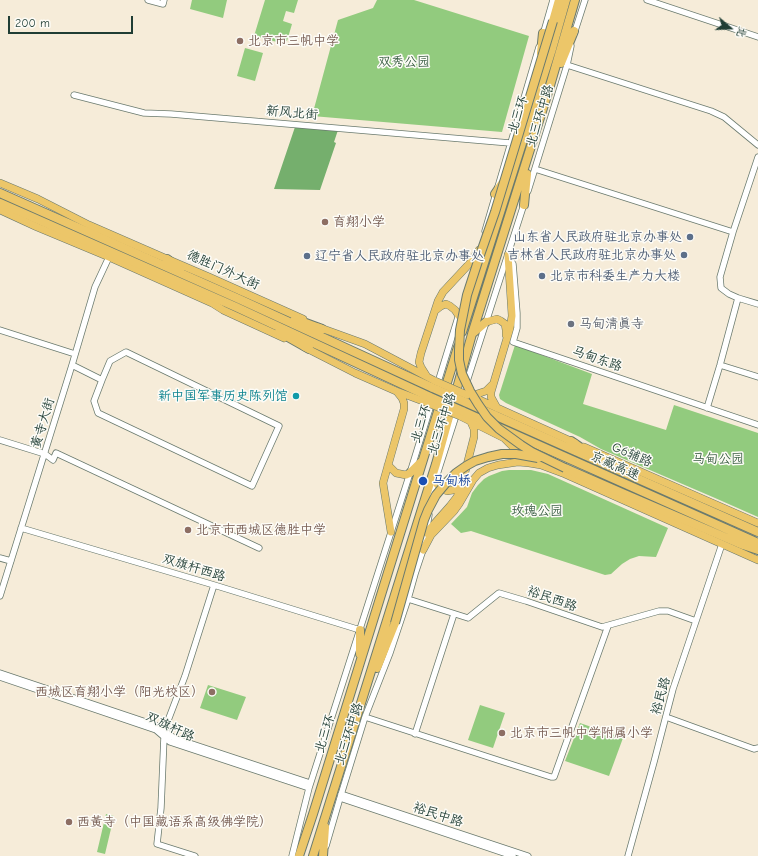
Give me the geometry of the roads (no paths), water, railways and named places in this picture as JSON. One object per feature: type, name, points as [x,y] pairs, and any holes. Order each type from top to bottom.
[{"type":"highway","points":[[559,0],[495,212],[467,294],[460,330],[459,360],[462,374],[470,391],[487,417],[499,429],[521,445],[565,471]]},
{"type":"highway","name":"北三环","points":[[313,856],[326,814],[361,715],[436,464],[472,334],[549,89],[566,0]]},
{"type":"highway","name":"北三环","points":[[299,856],[538,92],[575,0]]},
{"type":"highway","points":[[549,89],[574,32]]},
{"type":"highway","points":[[538,92],[543,33]]},
{"type":"highway","points":[[524,205],[528,157]]},
{"type":"highway","points":[[495,194],[516,163]]},
{"type":"highway","points":[[0,187],[22,202]]},
{"type":"highway","name":"德胜门外大街","points":[[0,193],[193,278],[238,303],[429,400]]},
{"type":"highway","name":"德胜门外大街","points":[[0,204],[434,384]]},
{"type":"highway","points":[[167,259],[193,278]]},
{"type":"highway","points":[[238,303],[322,329]]},
{"type":"highway","points":[[238,303],[309,349]]},
{"type":"highway","points":[[459,316],[462,333]]},
{"type":"highway","points":[[472,334],[486,322]]},
{"type":"highway","points":[[434,384],[468,398]]},
{"type":"highway","name":"京藏高速","points":[[468,398],[611,467],[758,532]]},
{"type":"highway","points":[[429,400],[464,416]]},
{"type":"highway","name":"京藏高速","points":[[464,416],[531,442],[758,543]]},
{"type":"highway","points":[[571,441],[611,467]]},
{"type":"highway","points":[[531,442],[565,471]]},
{"type":"highway","points":[[361,715],[395,623],[428,510],[446,483],[456,474],[476,461],[502,454],[534,456],[565,471],[622,493],[743,545],[758,553]]},
{"type":"highway","points":[[410,473],[423,460]]},
{"type":"highway","points":[[435,481],[436,464]]},
{"type":"highway","points":[[736,522],[758,524]]},
{"type":"highway","points":[[743,545],[758,550]]},
{"type":"highway","points":[[360,630],[360,661]]},
{"type":"highway","points":[[293,856],[313,814]]},
{"type":"highway","points":[[323,856],[326,814]]},
{"type":"main road","name":"德胜门外大街","points":[[0,183],[38,199],[89,225],[209,277],[322,329],[365,344],[427,377],[434,384]]},
{"type":"main road","points":[[0,210],[212,303],[223,310],[309,349],[355,373],[418,400]]},
{"type":"main road","points":[[427,377],[419,362],[438,301],[443,292],[470,263],[479,250]]},
{"type":"main road","points":[[498,408],[491,397],[491,392],[510,328],[512,316],[508,255]]},
{"type":"main road","points":[[435,310],[446,304],[455,310],[459,316]]},
{"type":"main road","points":[[486,322],[497,320],[505,324],[505,345]]},
{"type":"main road","points":[[400,362],[411,363],[416,361],[421,353]]},
{"type":"main road","points":[[468,398],[486,391],[492,385]]},
{"type":"main road","points":[[392,532],[382,483],[404,409],[402,398],[396,391]]},
{"type":"main road","name":"G6辅路","points":[[468,398],[498,408],[758,524]]},
{"type":"main road","points":[[404,409],[410,403],[418,400],[429,400]]},
{"type":"main road","points":[[464,416],[504,438],[529,463]]},
{"type":"main road","points":[[426,533],[457,497],[462,484],[474,438],[474,429],[464,416]]},
{"type":"main road","points":[[474,438],[485,428]]},
{"type":"main road","points":[[423,550],[431,535],[459,504],[473,480],[479,473],[498,465],[529,463],[565,471],[758,560]]},
{"type":"main road","points":[[388,465],[396,473],[406,475],[410,473]]},
{"type":"main road","points":[[435,481],[439,487],[447,491],[453,490],[462,484]]},
{"type":"street","points":[[148,0],[163,4],[164,0]]},
{"type":"street","name":"北三环中路","points":[[293,856],[310,786],[392,532],[459,316],[553,0]]},
{"type":"street","name":"北三环中路","points":[[323,856],[361,715],[390,653],[423,550],[435,481],[524,205],[584,0]]},
{"type":"street","points":[[647,0],[758,37]]},
{"type":"street","points":[[566,65],[711,111],[724,117],[758,145]]},
{"type":"street","name":"新风北街","points":[[74,95],[144,112],[510,143]]},
{"type":"street","points":[[758,157],[720,277],[721,288],[738,298],[758,304]]},
{"type":"street","points":[[535,169],[733,232]]},
{"type":"street","name":"马甸东路","points":[[508,255],[513,264],[517,313],[517,328],[513,342],[758,425]]},
{"type":"street","name":"黄寺大街","points":[[0,596],[72,366],[95,287],[109,257]]},
{"type":"street","points":[[707,408],[738,298]]},
{"type":"street","points":[[0,330],[75,354]]},
{"type":"street","points":[[126,352],[279,426],[252,486],[98,413],[94,401],[102,380],[110,361],[126,352]]},
{"type":"street","points":[[720,365],[758,377]]},
{"type":"street","points":[[72,366],[102,380]]},
{"type":"street","points":[[0,440],[44,454],[53,460],[56,453],[260,548]]},
{"type":"street","name":"双旗杆西路","points":[[21,528],[360,630]]},
{"type":"street","name":"裕民路","points":[[628,856],[674,689],[722,544]]},
{"type":"street","points":[[0,558],[11,561]]},
{"type":"street","points":[[195,856],[157,844],[161,808],[164,734],[185,676],[214,585]]},
{"type":"street","name":"裕民西路","points":[[408,599],[468,618],[499,593],[602,627],[659,611],[668,611],[696,621]]},
{"type":"street","points":[[415,734],[454,614]]},
{"type":"street","points":[[361,715],[415,734],[554,777],[608,626]]},
{"type":"street","points":[[0,673],[158,726],[164,734],[174,738],[310,786]]},
{"type":"street","name":"双旗杆路","points":[[0,677],[164,734]]},
{"type":"street","points":[[666,717],[754,749],[758,748]]},
{"type":"street","name":"裕民中路","points":[[340,796],[513,856]]},
{"type":"street","name":"裕民中路","points":[[340,796],[528,856]]},
{"type":"place","name":"北京市三帆中学","points":[[240,41]]},
{"type":"place","name":"育翔小学","points":[[325,222]]},
{"type":"place","name":"山东省人民政府驻北京办事处","points":[[690,237]]},
{"type":"place","name":"吉林省人民政府驻北京办事处","points":[[684,255]]},
{"type":"place","name":"辽宁省人民政府驻北京办事处","points":[[307,256]]},
{"type":"place","name":"北京市科委生产力大楼","points":[[542,276]]},
{"type":"place","name":"马甸清真寺","points":[[571,324]]},
{"type":"place","name":"新中国军事历史陈列馆","points":[[296,396]]},
{"type":"place","name":"马甸桥","points":[[423,481]]},
{"type":"place","name":"北京市西城区德胜中学","points":[[188,530]]},
{"type":"place","name":"西城区育翔小学（阳光校区）","points":[[212,692]]},
{"type":"place","name":"北京市三帆中学附属小学","points":[[502,733]]},
{"type":"place","name":"西黃寺（中国藏语系高级佛学院）","points":[[69,822]]},
{"type":"park label","name":"双秀公园","points":[[404,62]]},
{"type":"park label","name":"马甸公园","points":[[718,459]]},
{"type":"park label","name":"玫瑰公园","points":[[537,511]]}]
